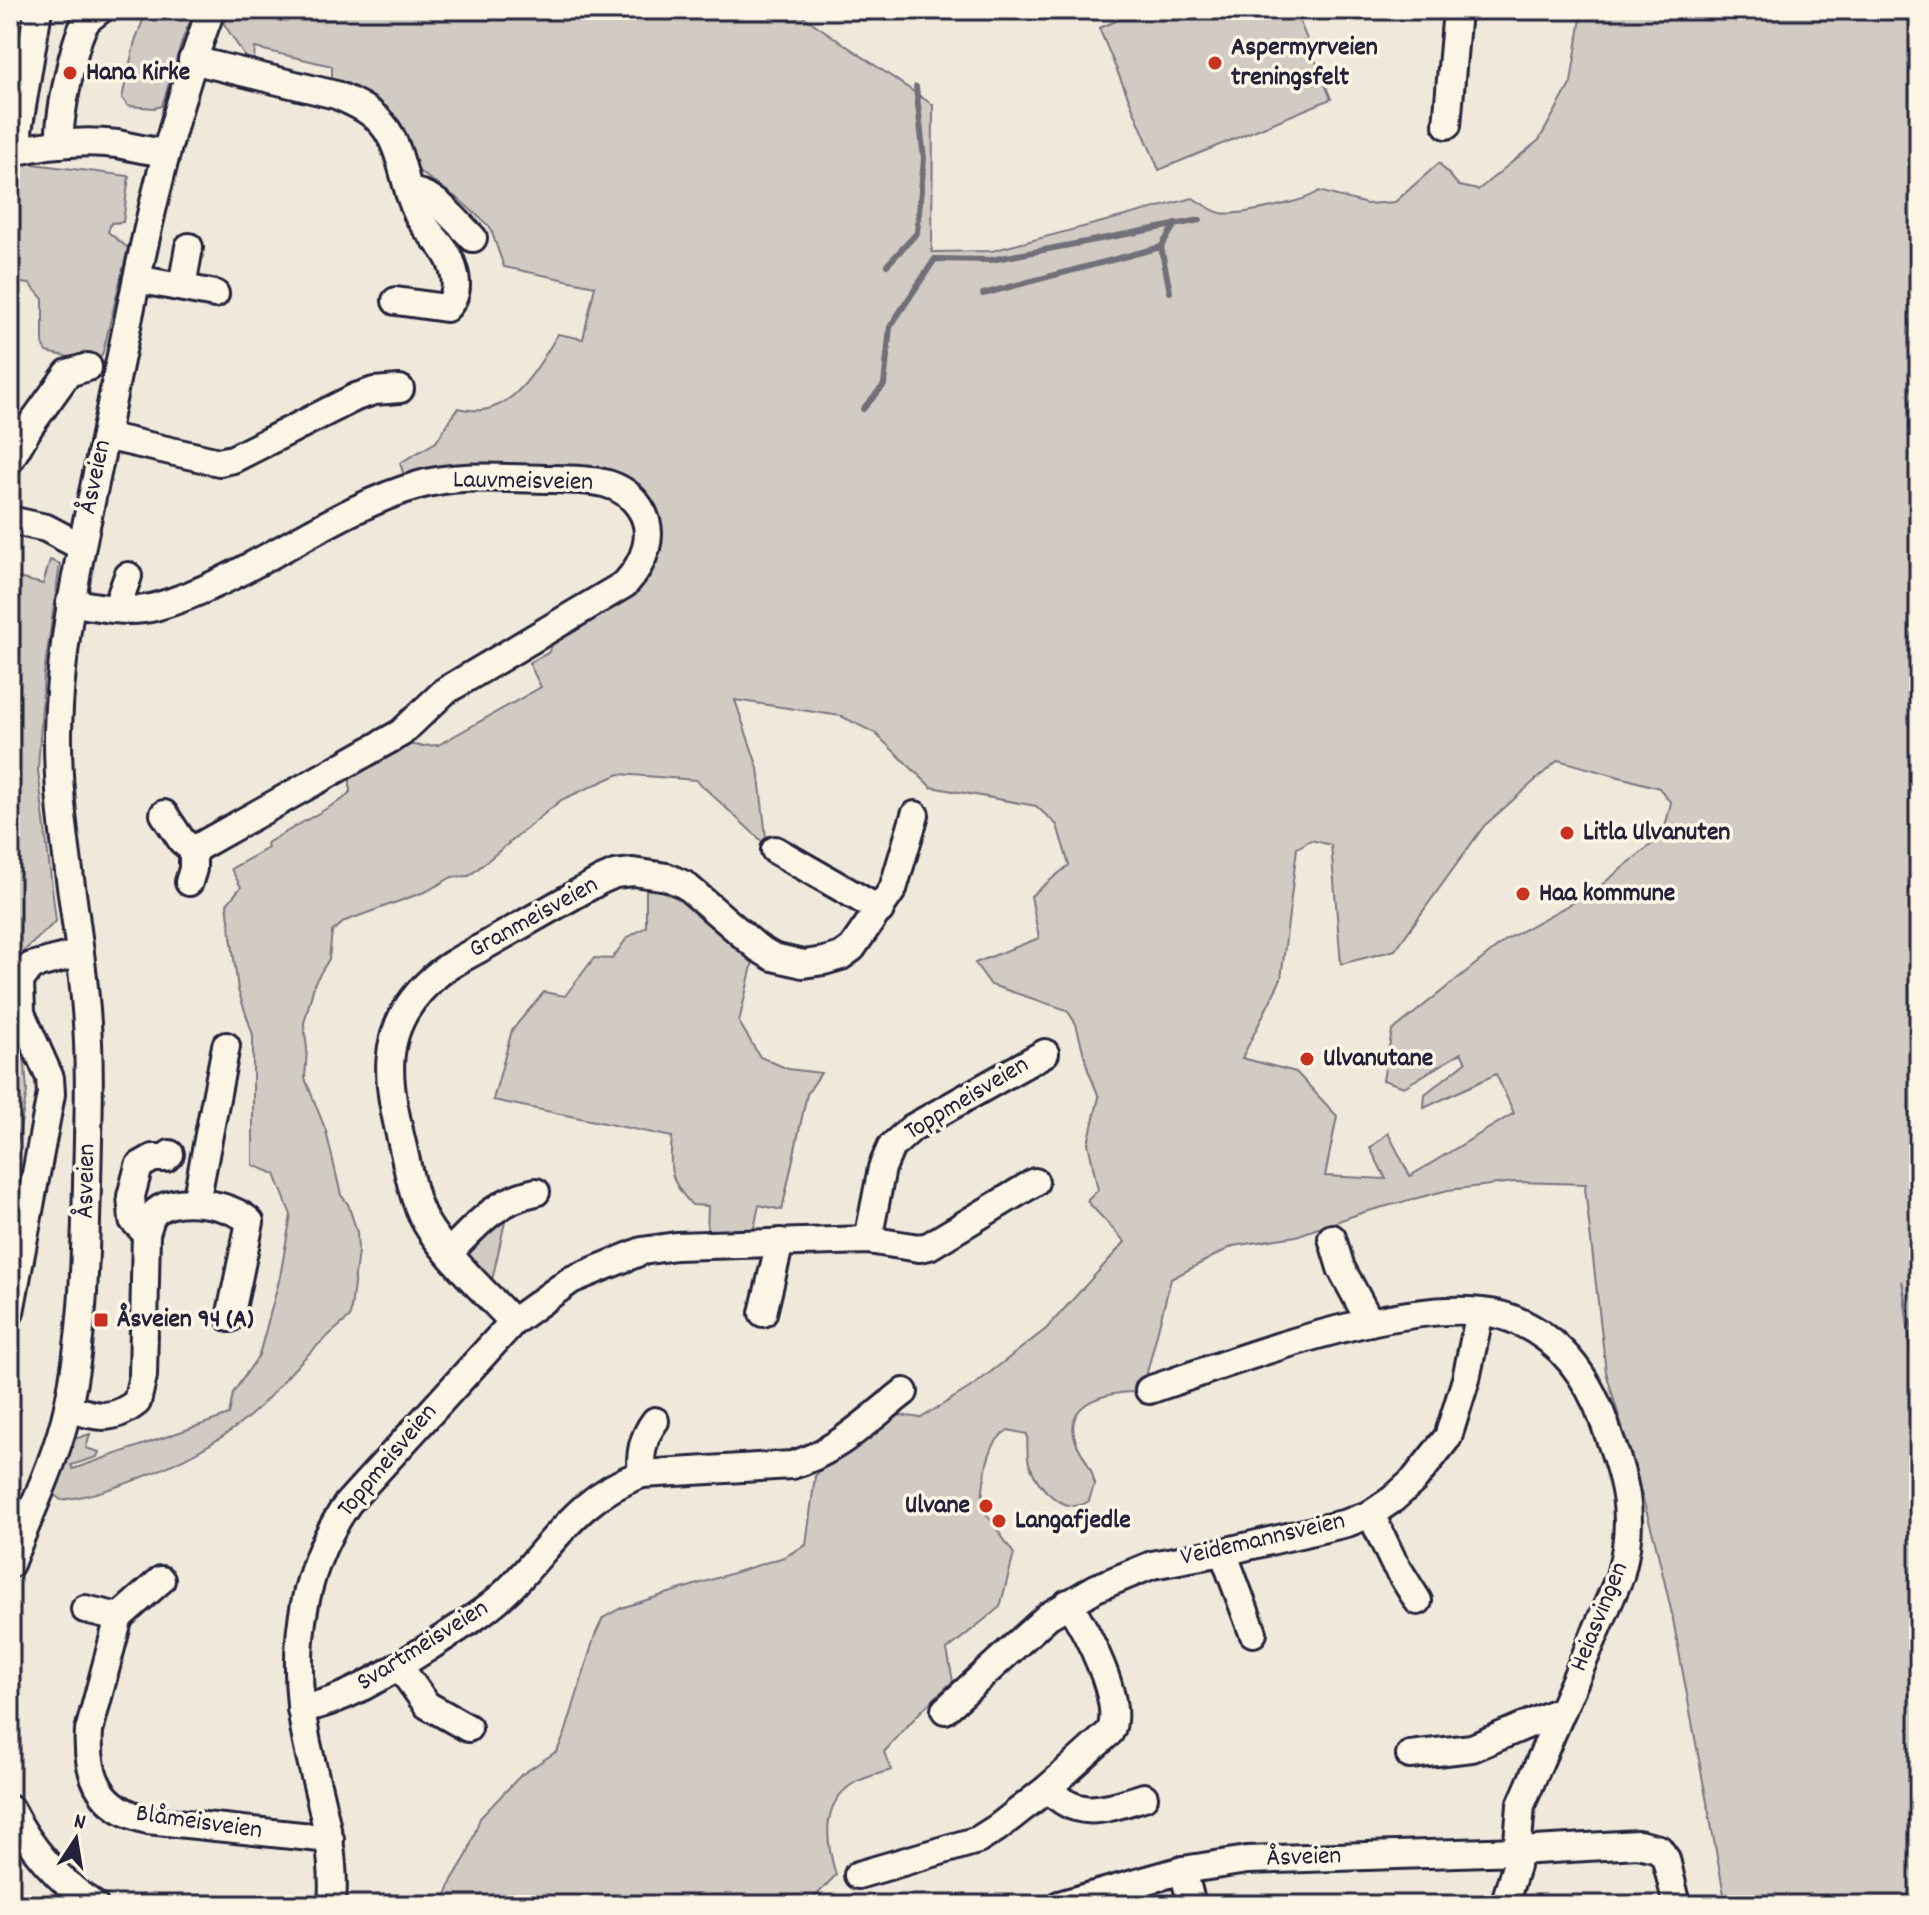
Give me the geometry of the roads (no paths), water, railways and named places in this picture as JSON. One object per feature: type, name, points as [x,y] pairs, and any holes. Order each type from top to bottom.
[{"type":"street","points":[[38,10],[15,151],[60,144],[118,145],[145,152],[166,152]]},
{"type":"street","points":[[60,144],[60,119],[80,38],[86,22],[100,10]]},
{"type":"street","name":"Åsveien","points":[[10,1564],[68,1408],[85,1269],[89,1072],[80,953],[65,859],[58,777],[60,694],[70,602],[166,152],[192,60],[211,10]]},
{"type":"street","points":[[1447,125],[1457,10]]},
{"type":"street","points":[[192,60],[336,95],[356,103],[386,128],[419,218],[453,266],[457,286],[453,301],[446,308],[396,301]]},
{"type":"street","points":[[409,192],[418,191],[428,196],[473,238]]},
{"type":"street","points":[[182,287],[189,247]]},
{"type":"street","points":[[137,279],[215,294]]},
{"type":"street","points":[[10,460],[68,373],[88,367]]},
{"type":"street","points":[[105,436],[219,462],[233,459],[356,397],[374,391],[400,389]]},
{"type":"street","name":"Lauvmeisveien","points":[[70,602],[116,609],[152,608],[200,590],[379,500],[420,485],[465,478],[586,480],[611,484],[630,493],[642,511],[648,540],[640,568],[625,584],[445,691],[401,733],[193,850]]},
{"type":"street","points":[[10,520],[46,528],[80,546]]},
{"type":"street","points":[[116,609],[128,576]]},
{"type":"street","points":[[164,814],[182,841],[193,850],[189,882]]},
{"type":"street","name":"Granmeisveien","points":[[513,1322],[431,1231],[413,1191],[390,1097],[388,1076],[396,1032],[416,996],[456,962],[615,874],[649,873],[685,885],[758,948],[773,957],[803,964],[841,956],[852,948],[897,882],[915,815]]},
{"type":"street","points":[[775,850],[880,910]]},
{"type":"street","name":"Åsveien","points":[[10,1312],[51,1094],[50,1078],[21,1013],[20,981],[31,966],[80,953]]},
{"type":"street","points":[[196,1202],[226,1046]]},
{"type":"street","name":"Toppmeisveien","points":[[868,1240],[882,1168],[891,1147],[912,1128],[1045,1053]]},
{"type":"street","points":[[146,1233],[133,1220],[131,1196],[139,1166],[153,1158],[166,1158],[170,1154]]},
{"type":"street","name":"Toppmeisveien","points":[[332,1905],[330,1839],[301,1709],[297,1670],[301,1623],[313,1577],[337,1518],[389,1454],[513,1322],[571,1280],[642,1251],[676,1246],[868,1240],[919,1248],[929,1246],[1035,1182]]},
{"type":"street","points":[[449,1253],[511,1198],[536,1192]]},
{"type":"street","points":[[68,1408],[107,1417],[122,1413],[137,1402],[143,1376],[146,1233],[153,1214],[165,1206],[196,1202],[236,1210],[250,1222],[230,1318]]},
{"type":"street","points":[[165,1206],[215,1217],[213,1227]]},
{"type":"street","points":[[1332,1238],[1341,1268],[1370,1322]]},
{"type":"street","points":[[763,1313],[780,1242]]},
{"type":"street","name":"Heiasvingen","points":[[1149,1390],[1289,1343],[1370,1322],[1452,1311],[1480,1312],[1514,1319],[1563,1352],[1587,1384],[1622,1471],[1630,1514],[1626,1555],[1620,1576],[1521,1805],[1516,1866],[1504,1905]]},
{"type":"street","name":"Veidemannsveien","points":[[945,1710],[1048,1616],[1134,1561],[1223,1552],[1371,1514],[1414,1480],[1448,1437],[1466,1379],[1480,1312]]},
{"type":"street","name":"Svartmeisveien","points":[[301,1709],[323,1705],[376,1680],[473,1620],[514,1585],[585,1504],[622,1481],[642,1474],[792,1465],[812,1460],[904,1392]]},
{"type":"street","points":[[642,1474],[642,1445],[655,1421]]},
{"type":"street","points":[[1371,1514],[1393,1561],[1418,1601]]},
{"type":"street","points":[[1223,1552],[1253,1633]]},
{"type":"street","points":[[85,1609],[119,1617],[161,1580]]},
{"type":"street","points":[[858,1875],[978,1840],[1048,1788],[1110,1732],[1115,1722],[1113,1694],[1079,1618],[1068,1603]]},
{"type":"street","name":"Blåmeisveien","points":[[119,1617],[95,1705],[88,1750],[98,1785],[115,1808],[129,1816],[148,1820],[330,1839]]},
{"type":"street","points":[[399,1666],[427,1705],[468,1728]]},
{"type":"street","points":[[1410,1755],[1472,1748],[1562,1710]]},
{"type":"street","points":[[1048,1788],[1064,1803],[1087,1811],[1106,1809],[1144,1797]]},
{"type":"street","points":[[10,1809],[53,1871],[94,1905]]},
{"type":"street","name":"Åsveien","points":[[1059,1905],[1183,1870],[1263,1858],[1553,1850],[1638,1844],[1659,1849],[1666,1859],[1677,1905]]},
{"type":"street","points":[[1183,1870],[1192,1905]]},
{"type":"waterway","points":[[887,265],[917,233],[924,159],[916,87]]},
{"type":"waterway","points":[[863,409],[884,385],[890,327],[935,259],[991,260],[1200,220]]},
{"type":"waterway","points":[[1170,292],[1161,247],[1176,223]]},
{"type":"waterway","points":[[983,294],[1161,247]]},
{"type":"place","name":"Aspermyrveien treningsfelt","points":[[1215,63]]},
{"type":"place","name":"Hana Kirke","points":[[70,73]]},
{"type":"place","name":"Litla Ulvanuten","points":[[1567,833]]},
{"type":"place","name":"Haa kommune","points":[[1523,894]]},
{"type":"place","name":"Ulvanutane","points":[[1307,1059]]},
{"type":"place","name":"Åsveien 94 (A)","points":[[101,1320]]},
{"type":"place","name":"Ulvane","points":[[986,1506]]},
{"type":"place","name":"Langafjedle","points":[[999,1521]]}]
